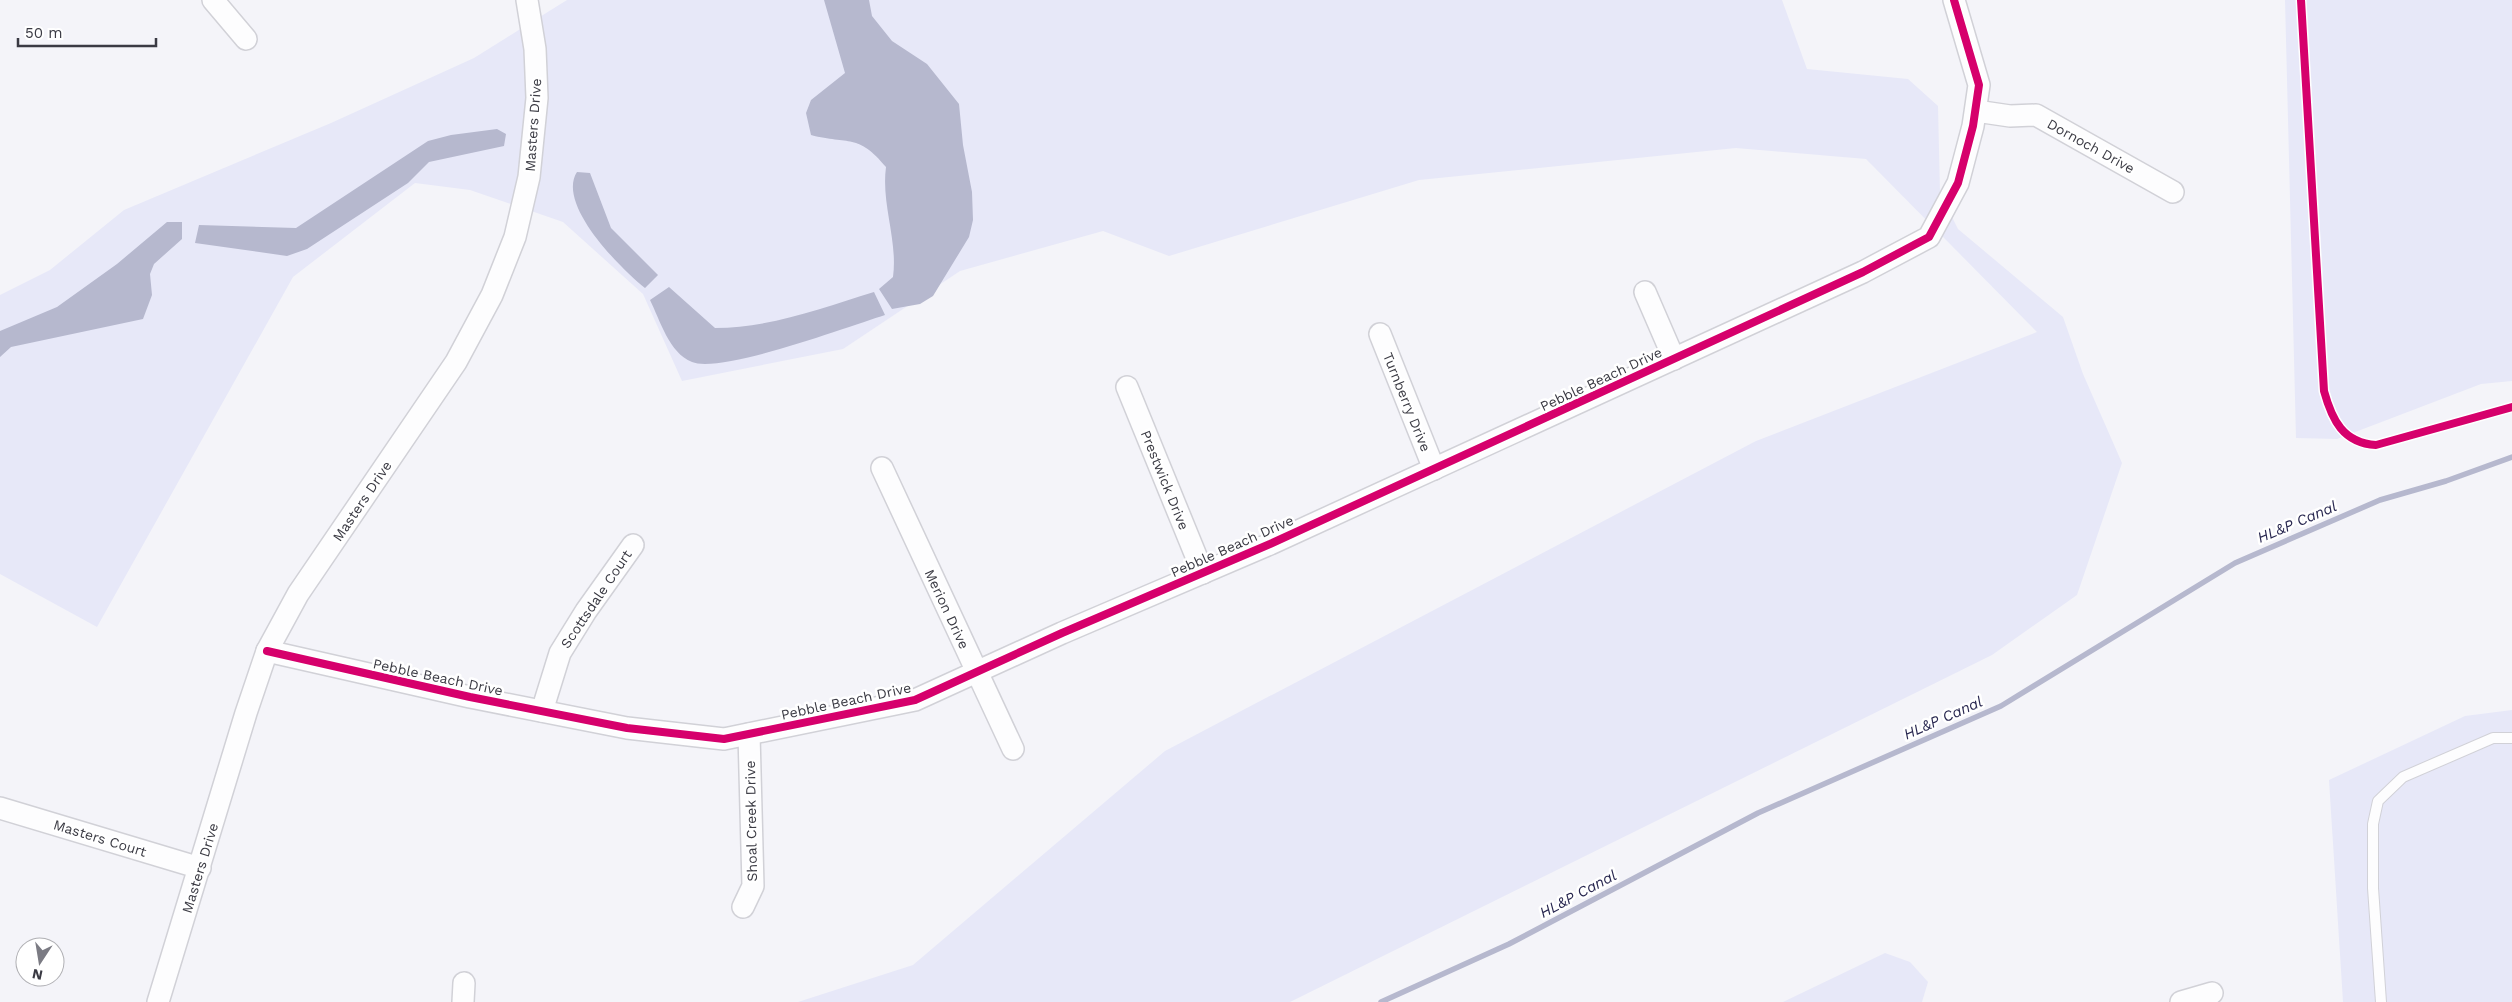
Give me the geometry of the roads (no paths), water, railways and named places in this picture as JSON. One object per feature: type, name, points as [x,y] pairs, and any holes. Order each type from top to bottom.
[{"type":"street","points":[[214,0],[246,39]]},
{"type":"street","name":"Masters Drive","points":[[158,1002],[243,721],[267,651],[298,594],[456,362],[492,295],[515,237],[529,177],[537,98],[535,49],[527,0]]},
{"type":"street","name":"Pebble Beach Drive","points":[[267,651],[470,698],[627,728],[724,739],[915,700],[1434,469],[1863,272],[1928,237],[1958,183],[1968,149],[1979,85],[1954,0]]},
{"type":"street","name":"Dornoch Drive","points":[[1976,111],[2010,116],[2036,115],[2173,192]]},
{"type":"street","points":[[1645,292],[1674,359]]},
{"type":"street","name":"Turnberry Drive","points":[[1380,334],[1434,469]]},
{"type":"street","name":"Prestwick Drive","points":[[1127,387],[1203,573]]},
{"type":"street","name":"Merion Drive","points":[[882,468],[1013,749]]},
{"type":"street","name":"Scottsdale Court","points":[[542,711],[560,653],[586,611],[633,545]]},
{"type":"street","name":"Shoal Creek Drive","points":[[743,907],[753,886],[749,734]]},
{"type":"street","name":"Masters Court","points":[[0,808],[200,868]]},
{"type":"street","points":[[2181,1002],[2212,993]]},
{"type":"lane","points":[[2381,1002],[2373,888],[2373,824],[2378,801],[2403,777],[2493,738],[2512,738]]},
{"type":"waterway","name":"HL&P Canal","points":[[1381,1002],[1509,944],[1758,813],[2001,706],[2235,563],[2380,500],[2446,481],[2512,457]]}]
